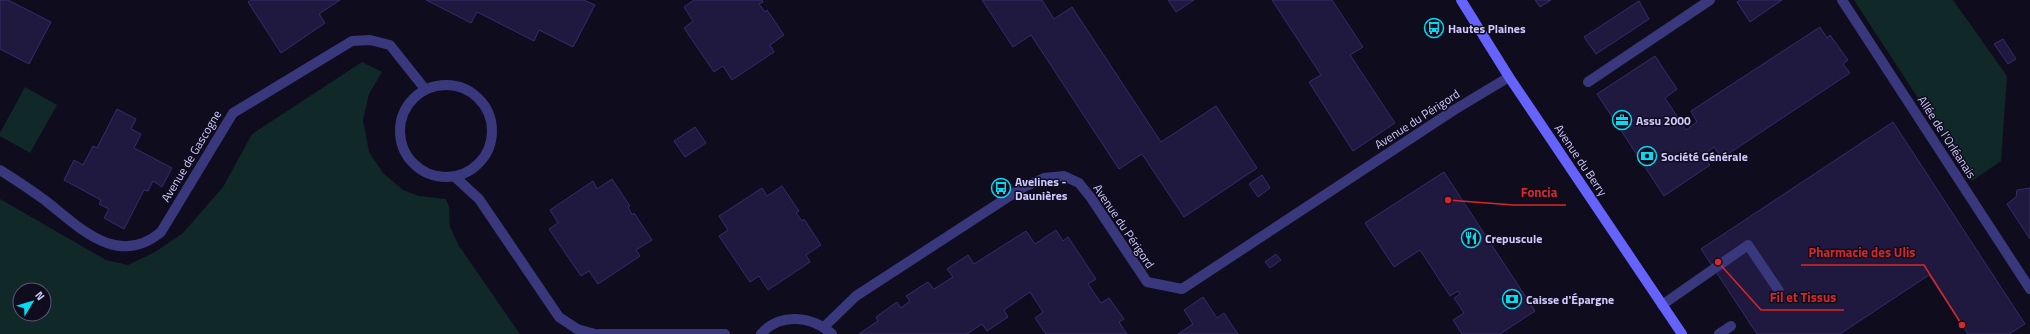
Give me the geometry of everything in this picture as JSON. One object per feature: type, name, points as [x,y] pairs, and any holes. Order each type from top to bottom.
[{"type":"street","name":"Avenue du Berry","points":[[1461,0],[1509,77],[1682,334]]},
{"type":"street","points":[[1588,82],[1710,0]]},
{"type":"street","name":"Allée de l'Orléanais","points":[[1842,0],[2030,289]]},
{"type":"street","name":"Avenue de Gascogne","points":[[0,170],[31,190],[85,232],[105,243],[126,247],[142,244],[153,239],[161,232],[233,112],[352,41],[370,40],[390,45],[425,89]]},
{"type":"street","name":"Avenue du Périgord","points":[[824,326],[856,296],[1022,188],[1044,178],[1064,176],[1079,183],[1091,198],[1147,282],[1182,289],[1448,114],[1509,77]]},
{"type":"street","points":[[439,85],[454,85],[470,91],[482,101],[490,115],[493,131],[490,146],[482,160],[474,167],[454,177],[440,177],[426,173],[414,165],[400,140],[400,125],[404,111],[412,99],[425,89],[439,85]]},
{"type":"street","points":[[454,177],[479,199],[559,317],[577,329],[595,334]]},
{"type":"street","points":[[1662,305],[1748,245],[1779,291]]},
{"type":"street","points":[[760,334],[778,322],[793,318],[809,320],[824,326],[832,334]]},
{"type":"street","points":[[1719,334],[1731,326]]},
{"type":"street","points":[[599,334],[725,334]]},
{"type":"green space","points":[[1854,0],[1953,0],[2007,76],[2001,161],[1972,181]]},
{"type":"green space","points":[[362,62],[382,72],[369,94],[363,120],[369,152],[383,173],[403,190],[419,196],[446,199],[449,207],[450,227],[459,246],[520,334],[0,334],[0,199],[106,260],[128,265],[155,252],[183,233],[223,187],[252,134]]},
{"type":"green space","points":[[25,87],[57,105],[30,153],[0,136],[0,133]]},
{"type":"building","points":[[0,0],[8,0],[51,22],[29,64],[0,49]]},
{"type":"building","points":[[251,0],[340,0],[319,14],[325,23],[281,53],[248,2]]},
{"type":"building","points":[[426,0],[584,0],[595,5],[573,47],[539,30],[534,41],[477,12],[471,23]]},
{"type":"building","points":[[694,0],[762,0],[763,2],[759,4],[765,12],[767,10],[784,35],[770,45],[774,52],[732,80],[723,66],[714,72],[684,28],[693,21],[684,7]]},
{"type":"building","points":[[982,0],[1042,0],[1054,19],[1072,7],[1161,142],[1216,106],[1257,168],[1184,217],[1142,154],[1119,169],[1031,35],[1013,47]]},
{"type":"building","points":[[1168,0],[1194,0],[1176,12]]},
{"type":"building","points":[[1272,0],[1332,0],[1363,47],[1350,55],[1395,123],[1353,151],[1309,82],[1321,75]]},
{"type":"building","points":[[1535,0],[1551,0],[1540,7]]},
{"type":"building","points":[[1740,0],[1782,0],[1750,22],[1737,2]]},
{"type":"building","points":[[1639,1],[1649,19],[1596,54],[1584,37]]},
{"type":"building","points":[[1820,27],[1827,38],[1830,35],[1848,60],[1843,64],[1850,73],[1722,158],[1714,147],[1703,155],[1710,165],[1664,196],[1597,94],[1655,56],[1677,89],[1665,98],[1686,130],[1697,122],[1691,111]]},
{"type":"building","points":[[2003,39],[2016,59],[2008,64],[1994,44]]},
{"type":"building","points":[[117,109],[136,119],[131,129],[141,134],[134,148],[172,168],[162,187],[153,181],[148,191],[144,190],[124,229],[104,218],[109,209],[99,204],[101,200],[64,180],[74,160],[83,165],[93,146],[97,148]]},
{"type":"building","points":[[1893,122],[2025,324],[2009,334],[1968,334],[1929,275],[1840,334],[1757,334],[1701,249]]},
{"type":"building","points":[[695,127],[706,143],[685,157],[674,141]]},
{"type":"building","points":[[1444,172],[1535,311],[1500,334],[1462,334],[1453,320],[1464,313],[1454,298],[1460,294],[1458,291],[1450,296],[1420,250],[1394,267],[1365,223]]},
{"type":"building","points":[[1262,175],[1270,188],[1258,197],[1249,184]]},
{"type":"building","points":[[612,179],[630,206],[628,207],[632,215],[634,213],[652,240],[636,250],[640,256],[598,284],[589,271],[581,276],[549,229],[558,223],[550,210],[593,181],[597,189]]},
{"type":"building","points":[[782,186],[799,211],[796,213],[802,221],[804,219],[821,245],[806,255],[810,262],[768,290],[759,276],[750,282],[719,236],[728,230],[719,216],[762,188],[767,196]]},
{"type":"building","points":[[2030,188],[2030,239],[2007,204],[2016,197],[2017,190]]},
{"type":"building","points":[[1056,230],[1063,241],[1068,237],[1096,279],[1088,284],[1101,303],[1109,298],[1124,319],[1119,322],[1127,334],[1046,334],[1035,318],[1043,312],[1030,292],[1004,310],[1008,317],[987,331],[982,324],[967,334],[859,334],[878,321],[876,317],[897,302],[901,308],[910,301],[906,296],[928,282],[934,289],[953,277],[947,269],[968,255],[974,264],[1026,231],[1035,244]]},
{"type":"building","points":[[1276,254],[1281,260],[1270,268],[1265,262]]},
{"type":"building","points":[[1203,297],[1217,318],[1224,313],[1238,334],[1178,334],[1193,324],[1184,310]]},
{"type":"place","name":"Hautes Plaines","points":[[1434,28]]},
{"type":"place","name":"Assu 2000","points":[[1622,120]]},
{"type":"place","name":"Société Générale","points":[[1647,156]]},
{"type":"place","name":"Avelines - Daunières","points":[[1001,188]]},
{"type":"place","name":"Foncia","points":[[1448,200]]},
{"type":"place","name":"Crepuscule","points":[[1471,238]]},
{"type":"place","name":"Fil et Tissus","points":[[1718,262]]},
{"type":"place","name":"Caisse d'Épargne","points":[[1512,299]]},
{"type":"place","name":"Pharmacie des Ulis","points":[[1962,325]]}]
